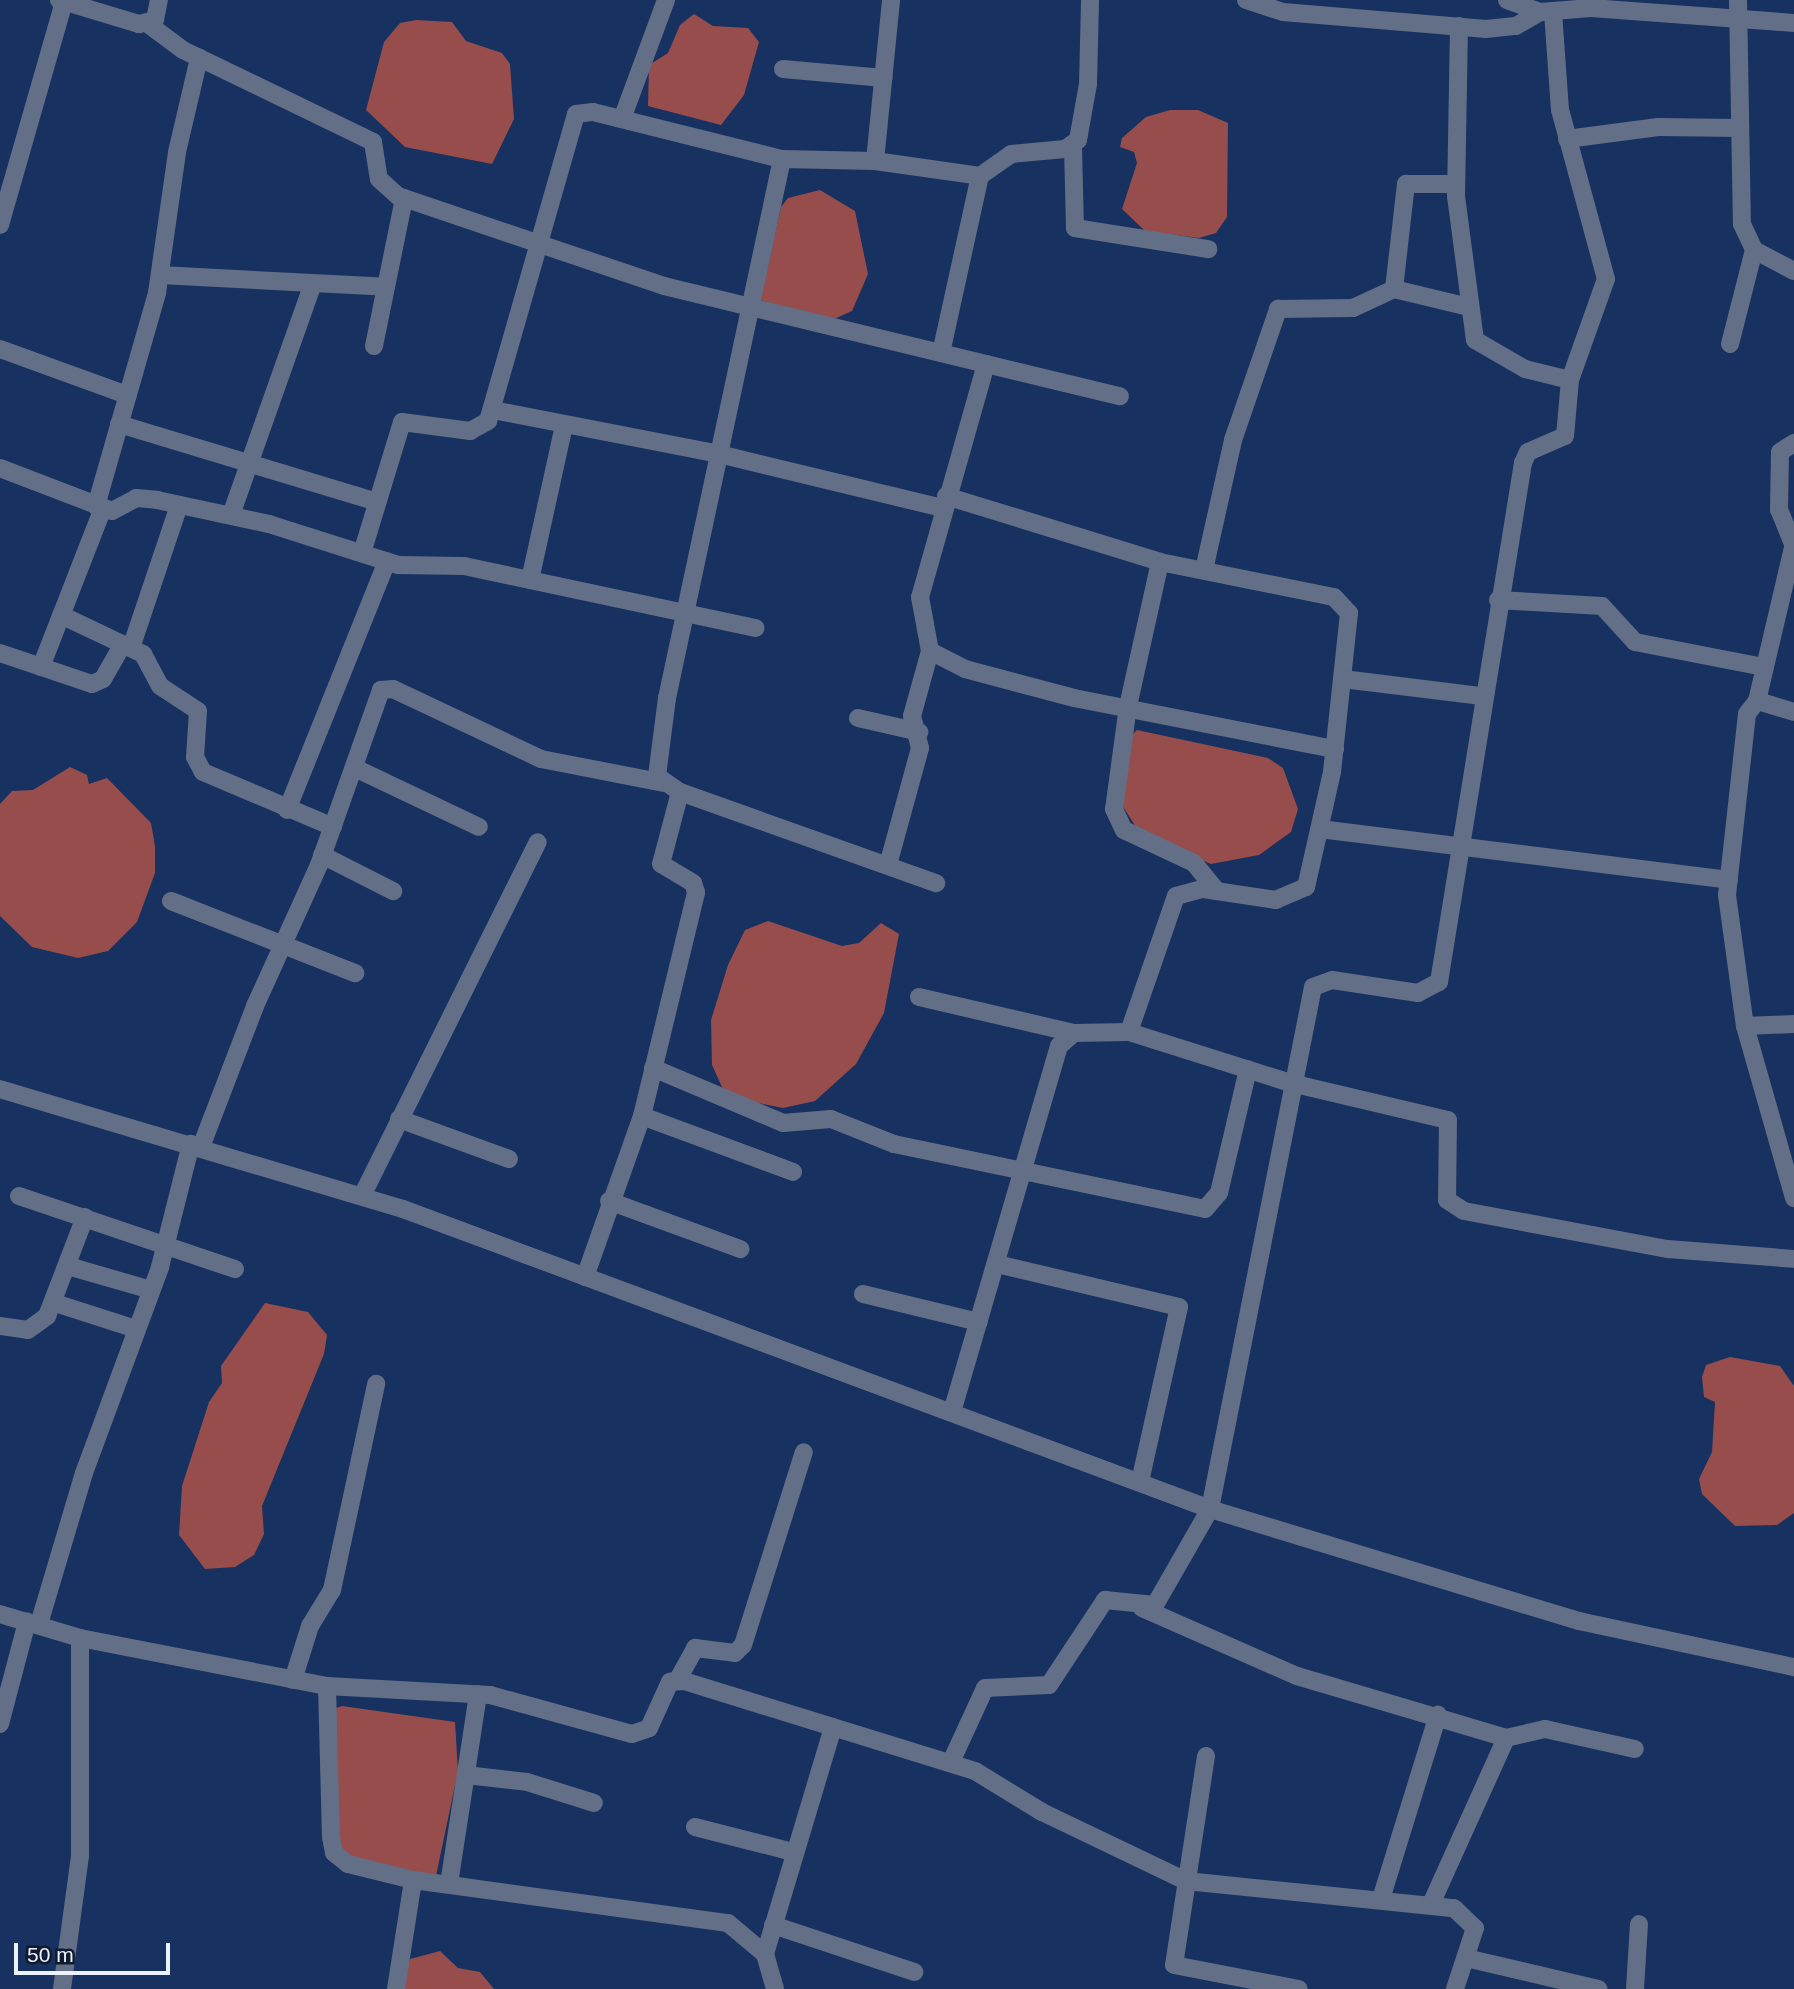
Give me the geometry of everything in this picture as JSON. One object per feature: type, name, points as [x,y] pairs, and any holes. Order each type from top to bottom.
[{"type":"street","points":[[148,24],[155,20],[159,0]]},
{"type":"street","points":[[622,119],[666,0]]},
{"type":"street","points":[[875,161],[891,0]]},
{"type":"street","points":[[1090,0],[1088,84],[1073,147],[1075,228],[1208,249]]},
{"type":"street","points":[[1246,0],[1283,12],[1459,26],[1516,26],[1547,13],[1591,4],[1794,23]]},
{"type":"street","points":[[1507,0],[1547,13]]},
{"type":"street","points":[[1730,344],[1754,250],[1742,223],[1736,19],[1738,0]]},
{"type":"street","points":[[0,225],[61,1],[148,24],[199,58],[373,142],[379,179],[404,198],[664,286],[1120,396]]},
{"type":"street","points":[[1142,1608],[1164,1593],[1210,1509],[1245,1357],[1291,1083],[1309,997],[1322,982],[1418,993],[1435,988],[1461,848],[1482,696],[1523,463],[1535,448],[1562,442],[1570,380],[1605,279],[1567,139],[1547,13]]},
{"type":"street","points":[[1459,26],[1455,184],[1469,307],[1478,346],[1570,380]]},
{"type":"street","points":[[41,667],[99,507],[160,275],[177,152],[199,58]]},
{"type":"street","points":[[783,69],[884,78]]},
{"type":"street","points":[[362,553],[402,422],[478,430],[493,410],[535,242],[571,120],[583,111],[782,159],[875,161],[980,176]]},
{"type":"street","points":[[1567,139],[1658,127],[1738,128]]},
{"type":"street","points":[[941,353],[980,176],[1011,154],[1073,147]]},
{"type":"street","points":[[585,1277],[609,1201],[642,1116],[696,892],[694,883],[661,864],[672,788],[656,759],[782,159]]},
{"type":"street","points":[[1394,289],[1406,184],[1455,184]]},
{"type":"street","points":[[374,346],[404,198]]},
{"type":"street","points":[[1754,250],[1794,271]]},
{"type":"street","points":[[160,275],[386,287]]},
{"type":"street","points":[[231,515],[313,284]]},
{"type":"street","points":[[1204,570],[1230,451],[1274,314],[1283,307],[1353,308],[1394,289],[1469,307]]},
{"type":"street","points":[[0,349],[127,396]]},
{"type":"street","points":[[888,865],[919,732],[912,708],[930,651],[920,597],[944,502],[986,364]]},
{"type":"street","points":[[493,410],[944,502],[1160,562],[1345,604],[1349,627],[1335,749],[1320,829],[1300,894],[1276,900],[1217,891],[1186,891],[1168,908],[1129,1031]]},
{"type":"street","points":[[119,424],[378,502]]},
{"type":"street","points":[[530,580],[564,425]]},
{"type":"street","points":[[1794,443],[1780,452],[1779,510],[1794,543],[1757,701],[1747,714],[1729,880],[1745,1026],[1794,1198]]},
{"type":"street","points":[[0,468],[117,512],[136,499],[179,505],[231,515],[387,561],[444,563],[755,628]]},
{"type":"street","points":[[0,653],[97,682],[127,646],[179,505]]},
{"type":"street","points":[[287,810],[387,561]]},
{"type":"street","points":[[1160,562],[1128,706],[1114,792],[1118,821],[1135,838],[1195,863],[1217,891]]},
{"type":"street","points":[[1498,600],[1602,606],[1635,642],[1764,667]]},
{"type":"street","points":[[61,615],[127,646],[150,661],[160,686],[198,711],[195,757],[203,772],[287,810],[333,827]]},
{"type":"street","points":[[930,651],[965,669],[1335,749]]},
{"type":"street","points":[[1343,679],[1482,696]]},
{"type":"street","points":[[0,1724],[167,1244],[196,1145],[322,855],[386,688],[541,759],[672,788],[936,883]]},
{"type":"street","points":[[1757,701],[1794,712]]},
{"type":"street","points":[[858,718],[919,732]]},
{"type":"street","points":[[355,768],[479,827]]},
{"type":"street","points":[[1320,829],[1729,880]]},
{"type":"street","points":[[362,1196],[538,842]]},
{"type":"street","points":[[322,855],[393,891]]},
{"type":"street","points":[[171,901],[281,949],[355,973]]},
{"type":"street","points":[[919,997],[1074,1033],[1129,1031],[1291,1083],[1448,1120],[1447,1200],[1464,1211],[1668,1249],[1794,1259]]},
{"type":"street","points":[[1745,1026],[1794,1024]]},
{"type":"street","points":[[952,1413],[1024,1173],[1054,1058],[1074,1033]]},
{"type":"street","points":[[653,1068],[783,1124],[831,1119],[894,1144],[1205,1209],[1219,1193],[1248,1069]]},
{"type":"street","points":[[0,1089],[362,1196],[1210,1509],[1579,1621],[1794,1667]]},
{"type":"street","points":[[642,1116],[793,1172]]},
{"type":"street","points":[[399,1119],[509,1159]]},
{"type":"street","points":[[19,1196],[167,1244],[234,1269]]},
{"type":"street","points":[[609,1201],[740,1249]]},
{"type":"street","points":[[0,1326],[39,1325],[55,1303],[85,1217]]},
{"type":"street","points":[[997,1264],[1179,1307],[1140,1481]]},
{"type":"street","points":[[68,1266],[151,1290]]},
{"type":"street","points":[[863,1294],[979,1322]]},
{"type":"street","points":[[55,1303],[136,1328]]},
{"type":"street","points":[[293,1680],[310,1626],[332,1590],[376,1384]]},
{"type":"street","points":[[0,1614],[80,1637],[327,1686],[478,1694],[632,1734],[649,1728],[665,1689],[677,1681],[695,1648],[735,1653],[743,1645],[804,1451]]},
{"type":"street","points":[[951,1762],[985,1688],[1049,1685],[1099,1604],[1142,1608],[1297,1676],[1438,1715],[1506,1738],[1545,1729],[1635,1749]]},
{"type":"street","points":[[62,1989],[80,1856],[80,1637]]},
{"type":"street","points":[[677,1681],[951,1762],[1042,1812],[1098,1834],[1152,1870],[1186,1881],[1432,1902],[1454,1908],[1473,1923],[1466,1958],[1455,1989]]},
{"type":"street","points":[[327,1686],[334,1853],[348,1864],[413,1881],[728,1923],[765,1954]]},
{"type":"street","points":[[449,1884],[478,1694]]},
{"type":"street","points":[[1381,1899],[1438,1715]]},
{"type":"street","points":[[775,1989],[765,1954],[793,1852],[833,1727]]},
{"type":"street","points":[[1432,1902],[1506,1738]]},
{"type":"street","points":[[1206,1756],[1174,1965],[1268,1987],[1299,1989]]},
{"type":"street","points":[[466,1775],[527,1782],[594,1803]]},
{"type":"street","points":[[695,1827],[793,1852]]},
{"type":"street","points":[[396,1989],[413,1881]]},
{"type":"street","points":[[1635,1989],[1639,1924]]},
{"type":"street","points":[[773,1925],[914,1972]]},
{"type":"street","points":[[1466,1958],[1598,1989]]},
{"type":"shaded area","points":[[694,14],[713,26],[748,28],[759,42],[744,95],[721,125],[648,106],[649,65],[668,53],[680,25]]},
{"type":"shaded area","points":[[416,20],[452,22],[466,41],[502,53],[510,64],[514,119],[492,164],[405,147],[366,110],[384,42],[400,23]]},
{"type":"shaded area","points":[[1170,110],[1198,110],[1228,123],[1227,217],[1216,233],[1199,238],[1145,231],[1122,209],[1137,163],[1134,152],[1120,147],[1122,138],[1146,117]]},
{"type":"shaded area","points":[[820,190],[855,211],[868,274],[852,311],[832,320],[760,300],[781,207],[788,198]]},
{"type":"shaded area","points":[[1137,730],[1268,758],[1283,768],[1298,809],[1291,832],[1259,855],[1211,864],[1141,835],[1120,802],[1130,737]]},
{"type":"shaded area","points":[[70,767],[87,775],[89,784],[107,778],[151,823],[155,846],[155,873],[137,922],[108,951],[78,958],[32,947],[0,916],[0,804],[12,791],[33,790]]},
{"type":"shaded area","points":[[768,921],[842,946],[859,943],[881,923],[899,934],[884,1013],[856,1064],[815,1101],[783,1108],[739,1099],[722,1087],[712,1065],[711,1020],[728,965],[745,930]]},
{"type":"shaded area","points":[[265,1303],[308,1312],[327,1335],[324,1354],[262,1506],[264,1534],[254,1555],[235,1567],[205,1569],[179,1535],[182,1486],[209,1402],[222,1383],[221,1366]]},
{"type":"shaded area","points":[[1730,1357],[1780,1366],[1794,1386],[1794,1513],[1777,1525],[1735,1526],[1702,1494],[1699,1479],[1712,1452],[1715,1402],[1704,1397],[1702,1377],[1706,1365]]},
{"type":"shaded area","points":[[342,1706],[455,1722],[458,1771],[436,1876],[357,1863],[339,1851],[333,1709]]},
{"type":"shaded area","points":[[440,1951],[458,1968],[480,1972],[494,1989],[401,1989],[410,1959]]}]
